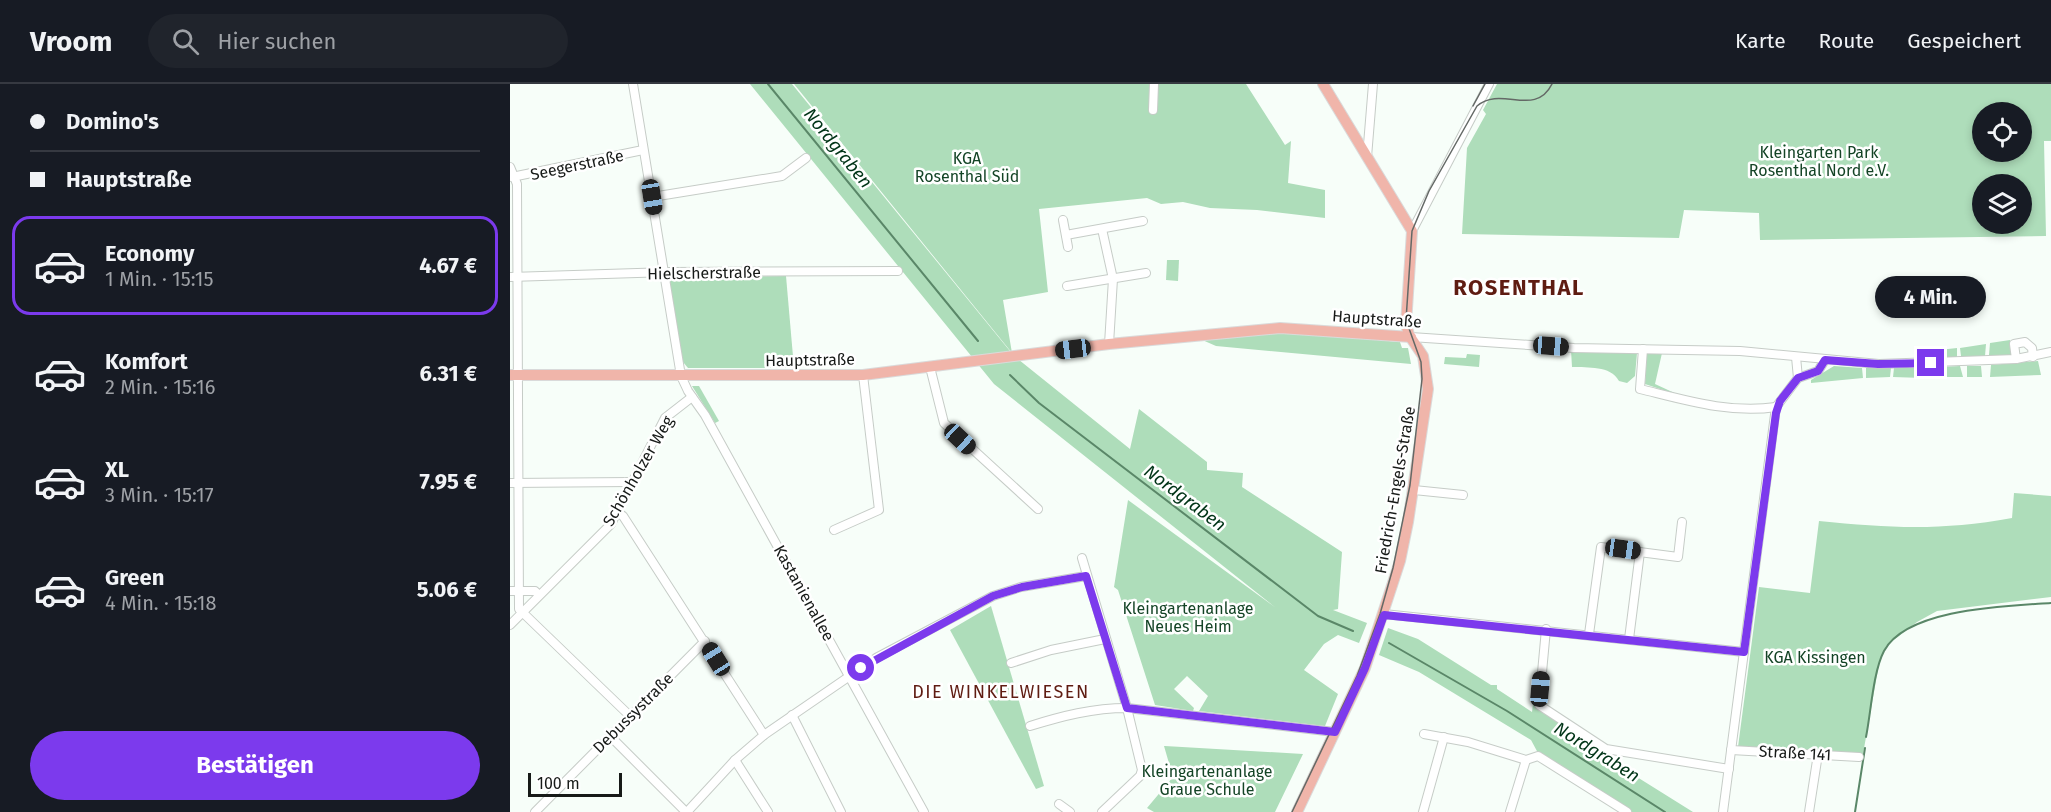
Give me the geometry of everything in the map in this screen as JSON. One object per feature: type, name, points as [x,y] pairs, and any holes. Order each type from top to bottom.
[{"type":"main road","points":[[1323,84],[1412,231]]},
{"type":"main road","name":"Friedrich-Engels-Straße","points":[[1297,812],[1362,676],[1400,561],[1413,490],[1428,381],[1422,354],[1411,338],[1406,324],[1412,231]]},
{"type":"main road","name":"Hauptstraße","points":[[513,375],[863,375],[1109,344],[1280,328],[1411,338]]},
{"type":"street","name":"Kastanienallee","points":[[633,84],[681,376],[705,415],[924,812]]},
{"type":"street","points":[[1153,110],[1154,84]]},
{"type":"street","points":[[1367,157],[1373,84]]},
{"type":"street","points":[[1412,231],[1489,84]]},
{"type":"street","name":"Seegerstraße","points":[[513,177],[644,150]]},
{"type":"street","points":[[652,197],[782,176],[806,158]]},
{"type":"street","points":[[510,167],[513,177],[514,591],[519,609],[630,716]]},
{"type":"street","points":[[1063,220],[1068,246]]},
{"type":"street","points":[[1066,235],[1143,221]]},
{"type":"street","points":[[1102,229],[1113,279],[1109,344]]},
{"type":"street","name":"Hielscherstraße","points":[[513,277],[898,271]]},
{"type":"street","points":[[1066,286],[1146,273]]},
{"type":"street","name":"Hauptstraße","points":[[1411,338],[1575,348],[1740,351],[1893,364],[2016,359],[2051,352]]},
{"type":"street","points":[[2016,359],[2014,344],[2025,342],[2032,348],[2033,357]]},
{"type":"street","points":[[1642,349],[1640,388],[1719,407],[1758,410],[1776,407]]},
{"type":"street","points":[[1796,357],[1796,380]]},
{"type":"street","points":[[1724,812],[1776,407],[1796,380],[1818,371],[1825,360]]},
{"type":"street","points":[[930,367],[944,423],[1038,509]]},
{"type":"street","points":[[834,530],[879,510],[863,375]]},
{"type":"street","name":"Schönholzer Weg","points":[[510,625],[611,524],[665,418],[692,397]]},
{"type":"street","points":[[514,483],[631,482]]},
{"type":"street","points":[[1413,490],[1463,495]]},
{"type":"street","points":[[617,512],[623,516],[765,735]]},
{"type":"street","points":[[1589,634],[1599,551],[1605,547],[1678,556],[1683,522]]},
{"type":"street","points":[[1629,639],[1640,552]]},
{"type":"street","points":[[1082,558],[1127,708],[1142,770],[1140,776],[1102,812]]},
{"type":"street","points":[[610,736],[687,812],[735,760],[765,735],[792,714],[876,658],[993,596],[1022,587],[1086,576]]},
{"type":"street","points":[[514,591],[536,591],[539,595]]},
{"type":"street","points":[[1384,615],[1546,629],[1744,652]]},
{"type":"street","points":[[1546,629],[1539,705],[1605,748],[1729,769]]},
{"type":"street","points":[[1011,663],[1051,650],[1105,639]]},
{"type":"street","name":"Debussystraße","points":[[535,812],[705,641]]},
{"type":"street","points":[[1030,726],[1068,714],[1103,708],[1127,708],[1335,732]]},
{"type":"street","points":[[792,714],[842,812]]},
{"type":"street","points":[[1424,734],[1444,737],[1526,760],[1538,756],[1627,812]]},
{"type":"street","points":[[1423,812],[1444,737]]},
{"type":"street","name":"Straße 141","points":[[1731,750],[1859,757]]},
{"type":"street","points":[[1809,812],[1818,754]]},
{"type":"street","points":[[735,760],[768,812]]},
{"type":"street","points":[[1510,812],[1526,760]]},
{"type":"street","points":[[1059,804],[1070,812]]},
{"type":"green space","name":"Kleingartenanlage Neues Heim","points":[[750,84],[792,84],[1014,356],[1130,449],[1139,409],[1207,462],[1207,470],[1243,473],[1242,487],[1342,552],[1338,609],[1333,610],[1367,623],[1359,643],[1338,635],[1324,644],[1304,670],[1338,694],[1325,726],[1199,711],[1208,696],[1187,676],[1174,689],[1194,708],[1193,711],[1155,705],[1118,590],[1114,587],[1128,500],[1276,608],[994,384]]},
{"type":"green space","name":"KGA Rosenthal Süd","points":[[794,84],[1246,84],[1285,145],[1291,141],[1288,183],[1325,190],[1325,218],[1257,210],[1210,208],[1183,202],[1161,204],[1147,198],[1039,209],[1048,292],[1003,300],[1012,353]]},
{"type":"green space","name":"Kleingarten Park Rosenthal Nord e.V.","points":[[1497,84],[2051,84],[2051,141],[2044,141],[2046,236],[1760,240],[1759,213],[1684,210],[1679,238],[1462,234],[1467,148],[1486,114],[1483,110]]},
{"type":"green space","points":[[1167,260],[1179,260],[1178,281],[1166,280]]},
{"type":"green space","points":[[786,276],[794,368],[688,368],[683,362],[669,277]]},
{"type":"green space","points":[[1277,331],[1400,342],[1402,348],[1408,348],[1411,364],[1216,346],[1200,339]]},
{"type":"green space","points":[[2010,340],[2012,355],[1989,355],[1990,343]]},
{"type":"green space","points":[[1986,344],[1985,356],[1961,356],[1960,348]]},
{"type":"green space","points":[[1957,348],[1957,357],[1922,357],[1921,352]]},
{"type":"green space","points":[[1571,350],[1637,353],[1635,376],[1627,383],[1619,381],[1610,372],[1604,370],[1572,367]]},
{"type":"green space","points":[[1647,352],[1662,353],[1655,384],[1681,396],[1645,384]]},
{"type":"green space","points":[[1467,354],[1480,355],[1479,367],[1444,364],[1445,357],[1466,358]]},
{"type":"green space","points":[[2038,361],[2041,375],[1990,377],[1991,365]]},
{"type":"green space","points":[[1834,366],[1862,368],[1863,378],[1811,383],[1811,380]]},
{"type":"green space","points":[[1960,366],[1963,377],[1943,377],[1940,367]]},
{"type":"green space","points":[[1967,366],[1981,366],[1982,377],[1967,377]]},
{"type":"green space","points":[[1923,367],[1937,367],[1939,378],[1926,378]]},
{"type":"green space","points":[[1866,368],[1891,368],[1890,377],[1866,378]]},
{"type":"green space","points":[[1894,368],[1920,368],[1923,378],[1893,377]]},
{"type":"green space","points":[[692,386],[699,386],[719,421],[715,423]]},
{"type":"green space","name":"KGA Kissingen","points":[[2014,493],[2051,496],[2051,597],[1937,611],[1917,622],[1886,646],[1879,664],[1863,754],[1738,747],[1759,587],[1810,593],[1819,521],[1915,527],[1986,522],[2012,518]]},
{"type":"green space","points":[[991,606],[1044,786],[1036,789],[950,630]]},
{"type":"green space","points":[[1388,628],[1418,639],[1491,685],[1497,685],[1497,689],[1532,712],[1533,704],[1609,753],[1597,752],[1693,812],[1630,812],[1538,753],[1531,740],[1419,672],[1379,655]]},
{"type":"green space","name":"Kleingartenanlage Graue Schule","points":[[1164,746],[1303,754],[1275,812],[1154,812],[1147,808],[1173,777]]},
{"type":"waterway","name":"Nordgraben","points":[[768,84],[978,341]]},
{"type":"waterway","name":"Nordgraben","points":[[1010,375],[1039,403],[1318,616],[1353,631]]},
{"type":"waterway","points":[[1866,737],[1877,670],[1884,651],[1896,637],[1914,626],[1960,612],[2051,603]]},
{"type":"waterway","name":"Nordgraben","points":[[1389,643],[1507,711],[1665,812]]},
{"type":"waterway","points":[[1855,812],[1865,748]]},
{"type":"tram line","points":[[1473,106],[1485,84]]},
{"type":"tram line","points":[[1292,812],[1357,676],[1380,614],[1393,568],[1410,485],[1422,379],[1421,362],[1406,320],[1412,231],[1429,191],[1477,106],[1486,100],[1496,98],[1536,99],[1545,94],[1552,84]]},
{"type":"district","name":"ROSENTHAL","points":[[1519,287]]},
{"type":"district","name":"DIE WINKELWIESEN","points":[[1001,692]]},
{"type":"route","points":[[861,668],[993,596],[1022,587],[1086,576],[1127,708],[1335,732],[1365,668],[1384,615],[1526,627],[1744,652],[1776,407],[1798,378],[1814,374],[1823,366],[1825,360],[1878,364],[1931,363]]}]
